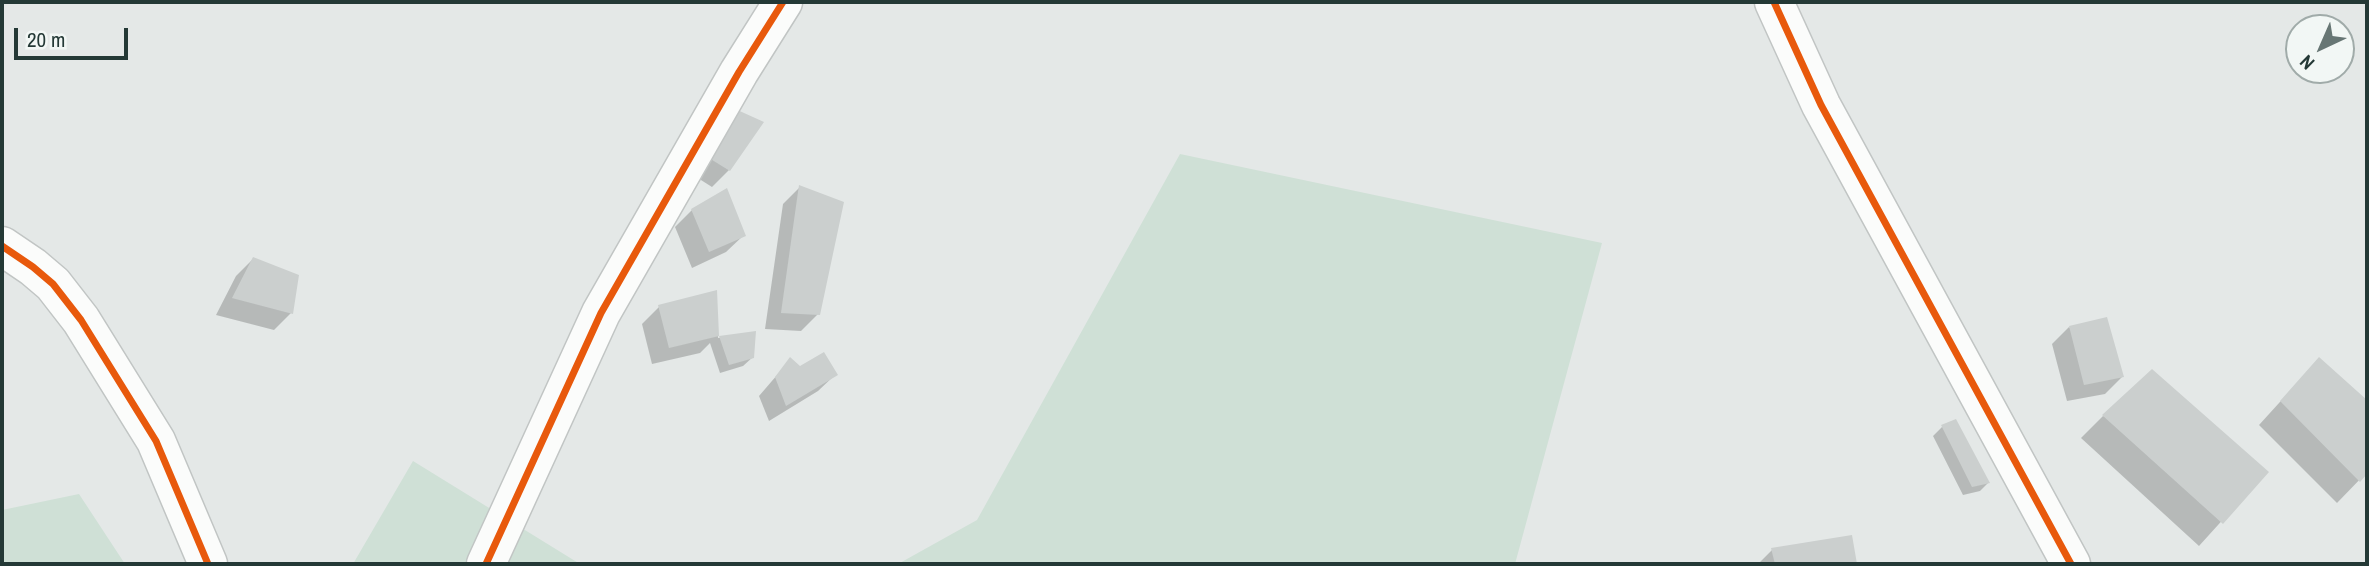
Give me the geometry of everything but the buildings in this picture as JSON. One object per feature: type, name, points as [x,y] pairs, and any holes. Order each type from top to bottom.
[{"type":"street","points":[[486,564],[601,313],[738,72],[783,2]]},
{"type":"street","points":[[1774,2],[1821,105],[2071,564]]},
{"type":"street","points":[[2,246],[52,284],[81,320],[156,441],[208,564]]},
{"type":"green space","points":[[1180,154],[1602,243],[1515,564],[898,564],[977,520]]},
{"type":"green space","points":[[413,461],[580,564],[353,564]]},
{"type":"green space","points":[[79,494],[125,564],[2,564],[2,510]]},
{"type":"cycle path","points":[[486,564],[601,313],[739,72],[783,2]]},
{"type":"cycle path","points":[[1774,2],[1821,105],[2071,564]]},
{"type":"cycle path","points":[[2,246],[53,284],[81,320],[156,441],[208,564]]}]
